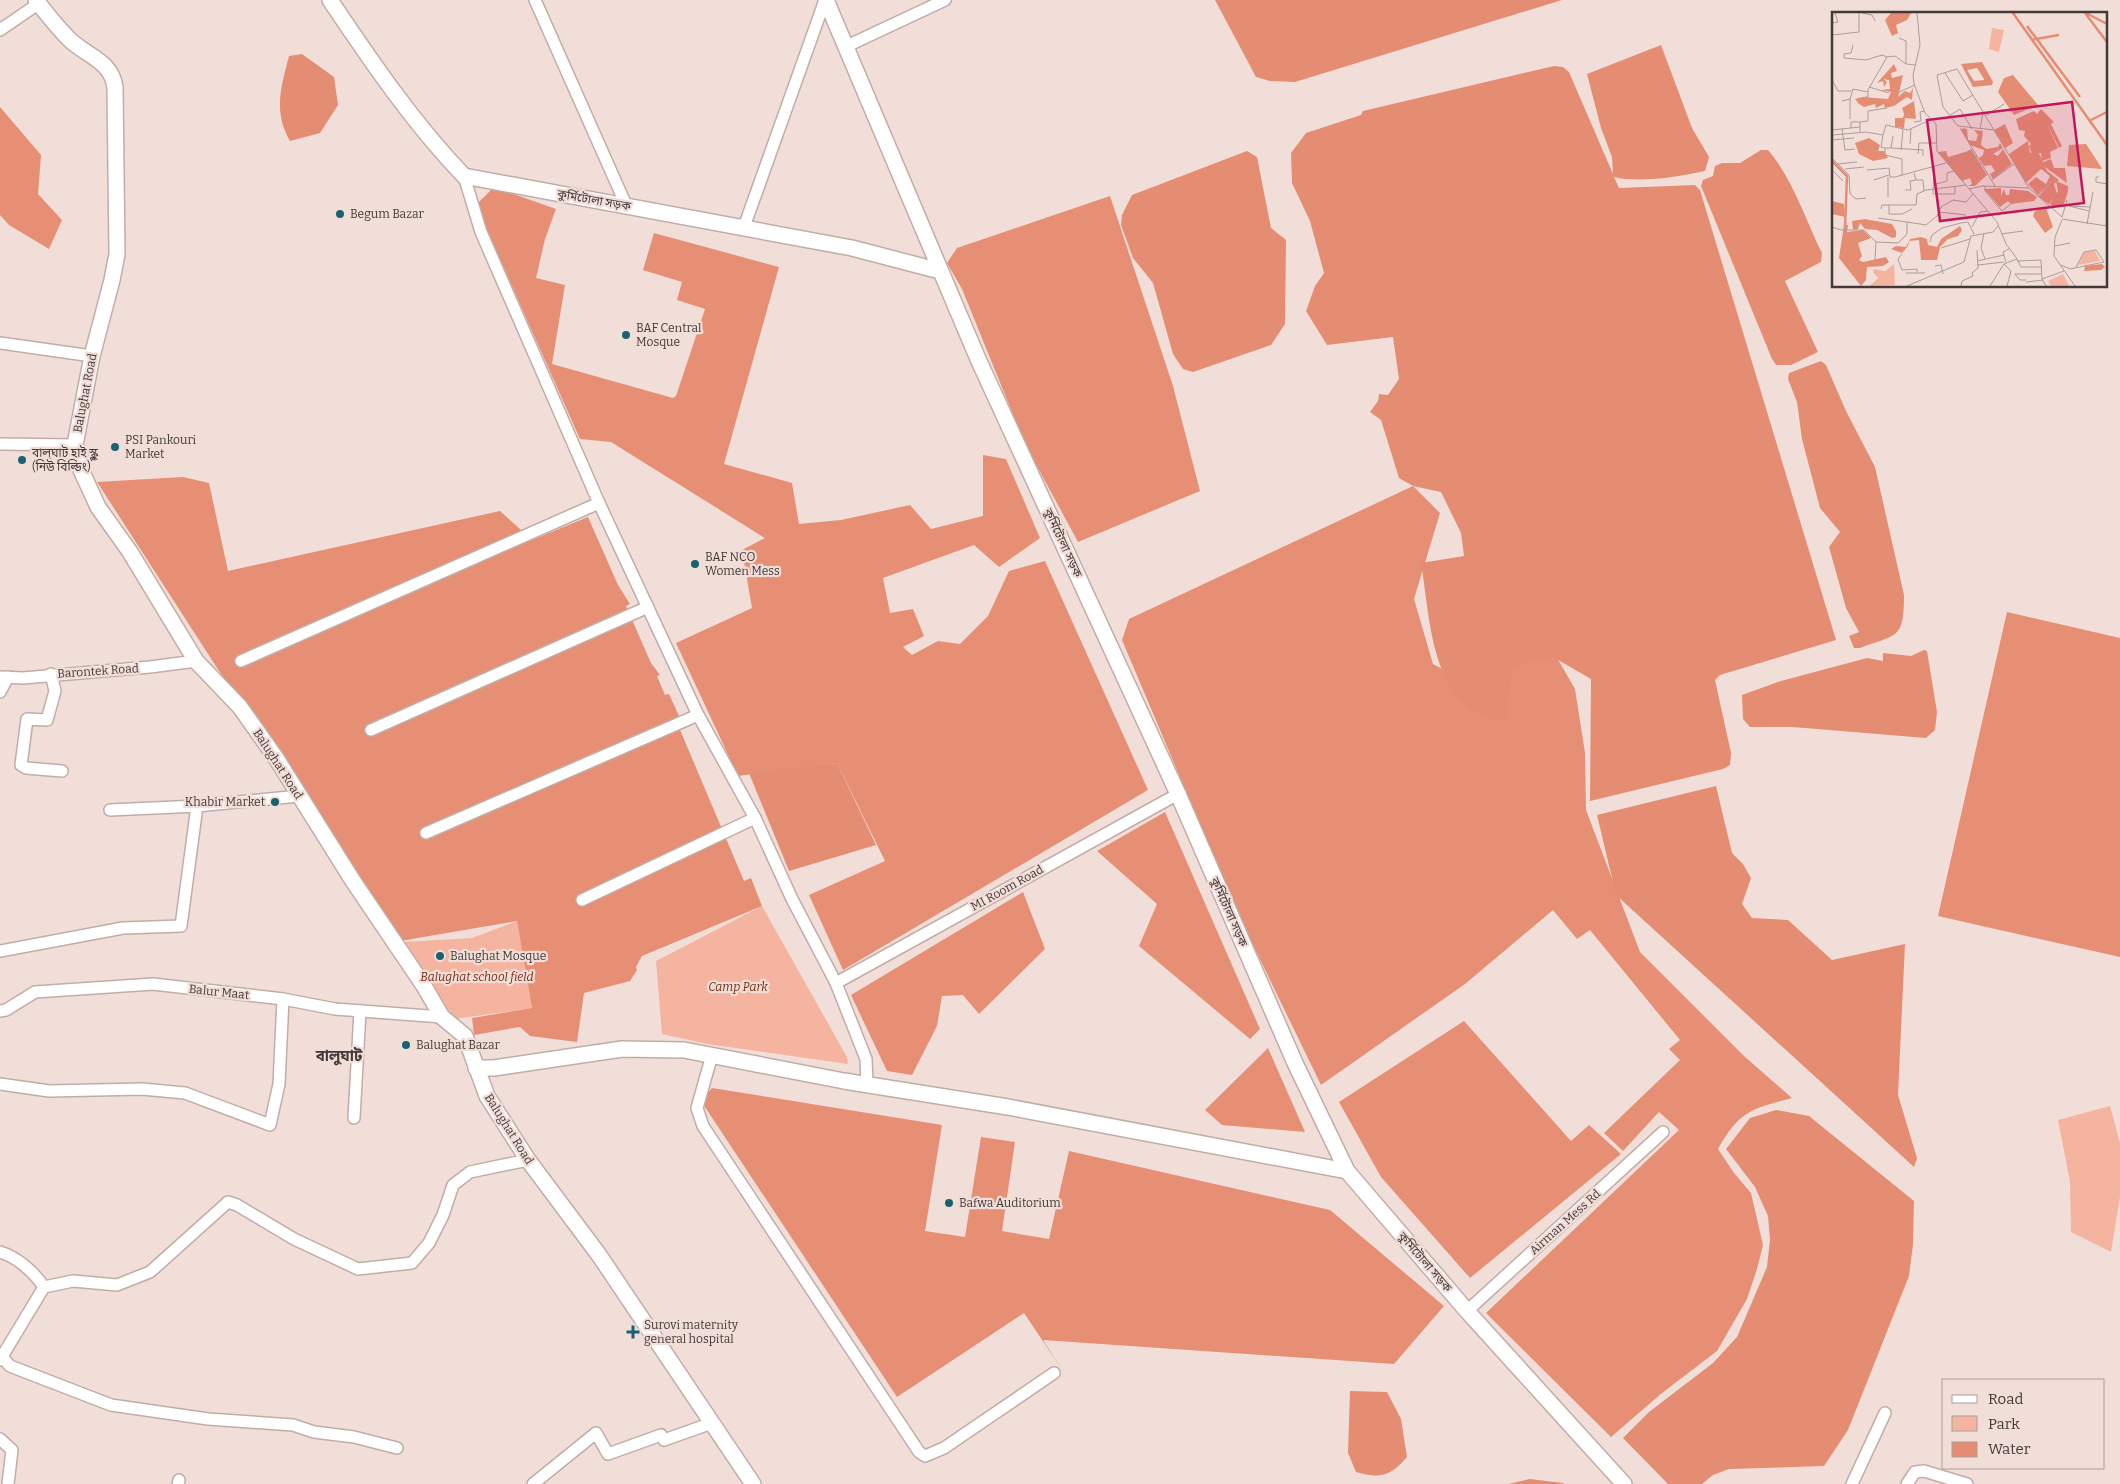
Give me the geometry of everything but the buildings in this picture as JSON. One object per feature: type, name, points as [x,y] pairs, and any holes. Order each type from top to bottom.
[{"type":"street","points":[[330,0],[410,112],[439,150],[464,176],[481,232],[599,503],[698,715],[755,818],[792,899],[836,983],[866,1059],[867,1084]]},
{"type":"street","points":[[535,0],[626,205]]},
{"type":"street","points":[[744,227],[825,0]]},
{"type":"street","name":"কুর্মিটোলা সড়ক","points":[[825,0],[847,46],[940,271],[1178,794],[1295,1063],[1347,1171],[1467,1312],[1624,1484]]},
{"type":"street","points":[[847,46],[945,0]]},
{"type":"street","points":[[0,30],[37,2]]},
{"type":"street","name":"Balughat Road","points":[[37,2],[70,40],[101,61],[114,77],[115,82],[117,254],[92,356],[75,444],[80,457],[81,470],[98,507],[130,552],[196,660],[240,707],[424,986],[442,1017],[465,1036],[487,1096],[528,1160],[599,1255],[753,1484]]},
{"type":"street","name":"কুর্মিটোলা সড়ক","points":[[464,176],[852,248],[940,271]]},
{"type":"street","points":[[0,342],[92,356]]},
{"type":"street","points":[[0,444],[75,444]]},
{"type":"street","points":[[241,661],[599,503]]},
{"type":"street","points":[[371,730],[648,607]]},
{"type":"street","name":"Barontek Road","points":[[4,677],[23,678],[51,674],[150,667],[196,660]]},
{"type":"street","points":[[51,674],[55,691],[47,720],[27,719],[21,765],[26,768],[62,771]]},
{"type":"street","points":[[0,692],[4,677]]},
{"type":"street","points":[[426,832],[698,715]]},
{"type":"street","name":"MI Room Road","points":[[836,983],[1178,794]]},
{"type":"street","points":[[110,810],[197,806],[299,796]]},
{"type":"street","points":[[0,951],[123,928],[182,926],[197,806]]},
{"type":"street","points":[[582,900],[755,818]]},
{"type":"street","name":"Balur Maat","points":[[0,1011],[6,1010],[36,992],[153,984],[283,999],[335,1009],[442,1017]]},
{"type":"street","points":[[0,1084],[49,1091],[142,1089],[185,1093],[270,1125],[279,1084],[283,999]]},
{"type":"street","points":[[354,1118],[360,1011]]},
{"type":"street","points":[[476,1068],[494,1068],[622,1049],[684,1050],[867,1084],[1018,1109],[1347,1171]]},
{"type":"street","points":[[712,1055],[697,1108],[703,1126],[919,1452],[926,1456],[944,1448],[1054,1373]]},
{"type":"street","name":"Airman Mess Rd","points":[[1467,1312],[1663,1132]]},
{"type":"street","points":[[397,1448],[354,1437],[314,1432],[292,1425],[208,1419],[111,1405],[10,1366],[1,1358],[44,1287],[73,1281],[117,1285],[150,1272],[228,1202],[237,1205],[294,1239],[358,1269],[412,1263],[429,1243],[443,1215],[453,1185],[470,1172],[528,1160]]},
{"type":"street","points":[[0,1252],[8,1254],[36,1275],[44,1287]]},
{"type":"street","points":[[1852,1484],[1885,1413]]},
{"type":"street","points":[[533,1484],[596,1433],[608,1454],[661,1435],[664,1440],[712,1423]]},
{"type":"street","points":[[0,1439],[12,1450],[8,1484]]},
{"type":"street","points":[[1907,1484],[1915,1472],[1924,1471],[1967,1484]]},
{"type":"green space","name":"Camp Park","points":[[762,906],[847,1057],[848,1064],[707,1044],[662,1034],[656,961]]},
{"type":"green space","name":"Balughat school field","points":[[517,921],[532,1008],[455,1019],[428,982],[404,942],[472,938]]},
{"type":"green space","points":[[2110,1106],[2120,1143],[2120,1197],[2111,1252],[2071,1232],[2070,1182],[2058,1120]]},
{"type":"shaded area","points":[[0,107],[41,155],[38,194],[62,220],[49,249],[9,225],[0,215]]},
{"type":"shaded area","points":[[494,187],[556,209],[545,239],[536,278],[565,285],[552,364],[673,398],[676,396],[705,309],[677,300],[682,282],[643,270],[654,233],[779,267],[724,464],[792,483],[799,524],[841,520],[910,505],[931,529],[983,516],[983,455],[1006,459],[1040,538],[999,567],[974,545],[883,578],[890,613],[913,609],[924,636],[903,647],[912,655],[938,641],[960,644],[988,616],[1009,571],[1045,561],[1148,790],[843,970],[809,895],[885,861],[837,763],[738,776],[676,643],[752,608],[742,550],[765,538],[611,442],[580,439],[476,205]]},
{"type":"shaded area","points":[[1110,196],[1173,386],[1200,491],[1078,542],[1025,444],[962,289],[947,263],[957,248]]},
{"type":"shaded area","points":[[183,477],[209,483],[228,571],[500,511],[532,540],[588,517],[618,585],[630,604],[626,606],[651,663],[660,675],[657,676],[665,695],[669,694],[679,716],[675,718],[744,881],[751,878],[762,906],[642,956],[636,967],[637,970],[630,981],[584,993],[577,1042],[530,1036],[520,1027],[474,1035],[472,1018],[532,1008],[517,921],[394,942],[97,482]]},
{"type":"shaded area","points":[[1413,486],[1440,513],[1414,599],[1433,664],[1492,695],[1497,650],[1552,649],[1575,689],[1585,753],[1586,810],[1640,952],[1744,1056],[1792,1098],[1748,1113],[1733,1126],[1718,1149],[1734,1173],[1751,1193],[1763,1245],[1747,1299],[1717,1351],[1662,1393],[1611,1437],[1486,1313],[1679,1130],[1659,1112],[1623,1151],[1604,1133],[1680,1060],[1669,1049],[1680,1040],[1590,930],[1577,939],[1553,910],[1465,984],[1321,1085],[1237,912],[1122,640],[1129,619]]},
{"type":"shaded area","points":[[2007,612],[2120,638],[2120,957],[1938,916]]},
{"type":"shaded area","points":[[1165,812],[1260,1029],[1250,1039],[1139,946],[1157,904],[1097,851]]},
{"type":"shaded area","points":[[1023,892],[1045,949],[979,1014],[963,995],[942,996],[937,1026],[912,1075],[887,1071],[851,995]]},
{"type":"shaded area","points":[[1464,1021],[1571,1141],[1589,1125],[1621,1154],[1470,1278],[1381,1177],[1339,1102]]},
{"type":"shaded area","points":[[1268,1048],[1305,1132],[1222,1125],[1205,1110]]},
{"type":"shaded area","points":[[712,1088],[942,1125],[925,1231],[965,1237],[981,1137],[1015,1142],[1002,1231],[1049,1239],[1069,1151],[1330,1210],[1444,1306],[1394,1364],[1043,1340],[1063,1371],[1024,1313],[897,1397],[701,1101]]},
{"type":"water","points":[[1215,0],[1562,0],[1295,82],[1270,81],[1256,77]]},
{"type":"water","points":[[1661,45],[1692,128],[1709,157],[1705,171],[1646,179],[1614,177],[1619,188],[1695,185],[1700,190],[1836,640],[1720,675],[1715,680],[1731,753],[1730,765],[1723,769],[1590,801],[1591,679],[1553,657],[1526,661],[1511,669],[1508,721],[1482,715],[1463,702],[1449,684],[1439,662],[1432,637],[1421,563],[1464,556],[1461,533],[1441,492],[1413,486],[1399,478],[1381,420],[1370,412],[1378,401],[1379,394],[1388,395],[1399,379],[1393,337],[1327,345],[1306,311],[1315,286],[1324,273],[1310,221],[1292,183],[1291,153],[1306,133],[1361,115],[1363,111],[1554,66],[1563,67],[1569,72],[1613,174],[1612,157],[1601,128],[1587,74]]},
{"type":"water","points":[[302,54],[334,77],[338,105],[320,133],[290,141],[280,109],[281,89],[289,56]]},
{"type":"water","points":[[1761,150],[1768,150],[1777,161],[1798,200],[1822,253],[1821,262],[1785,281],[1818,352],[1791,365],[1776,365],[1772,359],[1701,186],[1703,180],[1713,176],[1715,166],[1722,163],[1740,163]]},
{"type":"water","points":[[1247,151],[1257,157],[1271,228],[1286,240],[1285,324],[1271,345],[1193,372],[1183,369],[1173,354],[1153,283],[1133,258],[1121,225],[1122,215],[1132,195]]},
{"type":"water","points":[[1821,361],[1826,365],[1846,411],[1875,467],[1904,595],[1902,620],[1900,628],[1896,633],[1860,648],[1854,648],[1849,636],[1859,632],[1846,608],[1829,547],[1840,532],[1820,508],[1802,439],[1797,402],[1788,379],[1789,373]]},
{"type":"water","points":[[1924,650],[1927,651],[1937,712],[1935,730],[1926,738],[1793,727],[1750,727],[1743,719],[1742,695],[1781,681],[1867,658],[1883,661],[1883,653],[1911,656]]},
{"type":"water","points":[[837,763],[876,845],[789,871],[749,773]]},
{"type":"water","points":[[1716,786],[1732,853],[1743,864],[1751,878],[1742,904],[1752,918],[1788,920],[1832,960],[1905,944],[1898,1095],[1917,1158],[1914,1167],[1616,895],[1597,815]]},
{"type":"water","points":[[1776,1110],[1809,1116],[1914,1201],[1913,1244],[1909,1276],[1848,1430],[1824,1466],[1729,1469],[1713,1475],[1702,1484],[1668,1484],[1623,1438],[1649,1412],[1713,1363],[1737,1337],[1767,1267],[1770,1240],[1768,1216],[1755,1187],[1726,1149],[1750,1118]]},
{"type":"water","points":[[1350,1391],[1387,1392],[1401,1419],[1407,1457],[1390,1472],[1372,1475],[1356,1472],[1348,1453]]},
{"type":"water","points":[[1530,1479],[1563,1483],[1564,1484],[1508,1484]]},
{"type":"place","name":"Begum Bazar","points":[[340,214]]},
{"type":"place","name":"BAF Central Mosque","points":[[626,335]]},
{"type":"place","name":"PSI Pankouri Market","points":[[115,447]]},
{"type":"place","name":"বালুঘাট হাই স্কুল (নিউ বিল্ডিং)","points":[[22,460]]},
{"type":"place","name":"BAF NCO Women Mess","points":[[695,564]]},
{"type":"place","name":"Khabir Market","points":[[275,802]]},
{"type":"place","name":"Balughat Mosque","points":[[440,956]]},
{"type":"place","name":"Balughat Bazar","points":[[406,1045]]},
{"type":"place","name":"Bafwa Auditorium","points":[[949,1203]]},
{"type":"place","name":"Surovi maternity general hospital","points":[[633,1332]]},
{"type":"district","name":"বালুঘাট","points":[[339,1056]]}]
